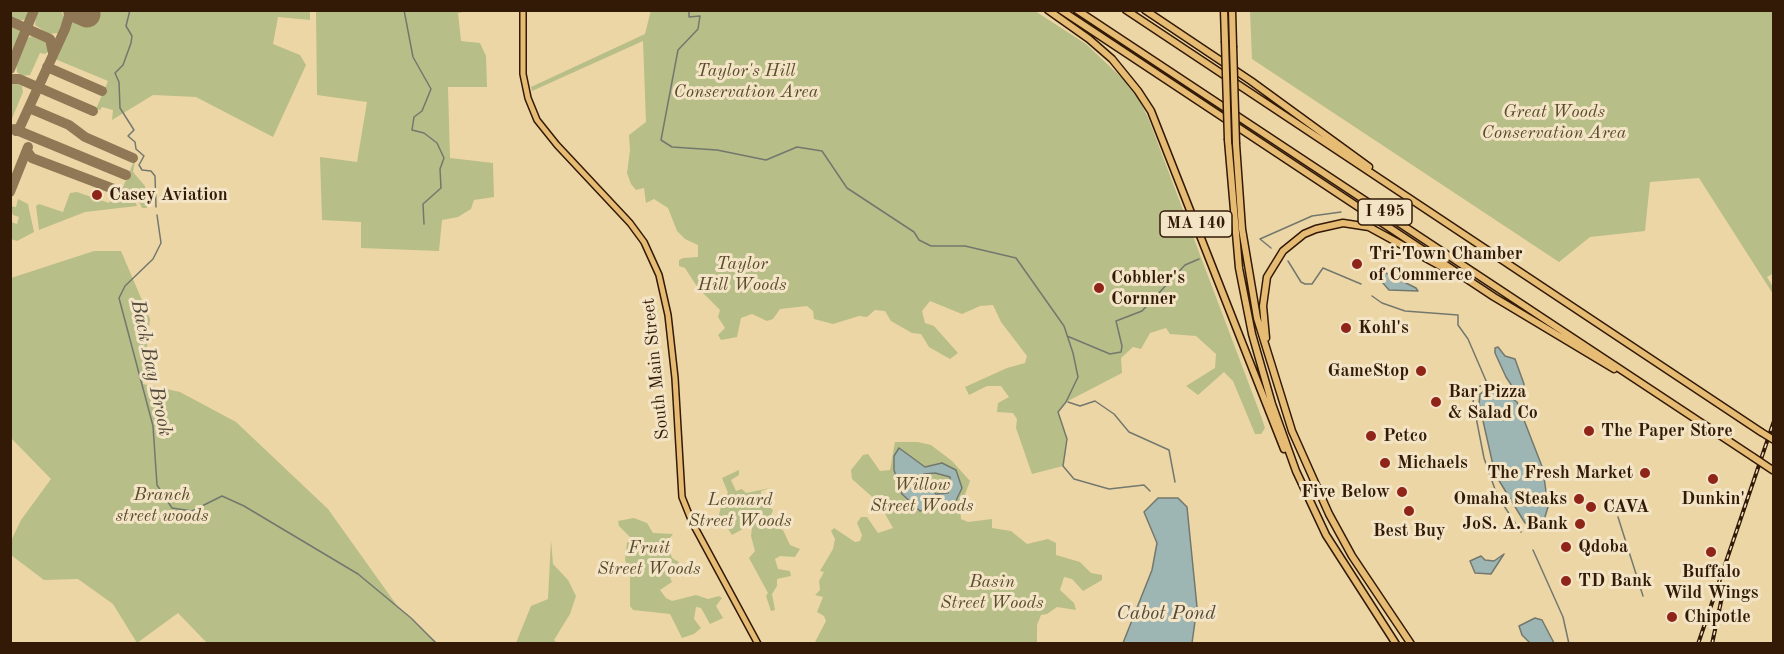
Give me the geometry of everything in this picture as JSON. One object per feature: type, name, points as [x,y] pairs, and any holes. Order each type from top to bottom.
[{"type":"highway","name":"MA 140","points":[[1048,10],[1089,39],[1112,59],[1138,90],[1151,111],[1281,442],[1337,555],[1396,644]]},
{"type":"highway","points":[[1061,10],[1494,297]]},
{"type":"highway","name":"I 495","points":[[1077,10],[1773,471]]},
{"type":"highway","name":"I 495","points":[[1126,10],[1773,440]]},
{"type":"highway","points":[[1224,10],[1228,140],[1235,236],[1245,299],[1260,362],[1296,471]]},
{"type":"highway","name":"MA 140","points":[[1232,10],[1239,201],[1248,273],[1270,365],[1292,431],[1329,514],[1352,556],[1412,644]]},
{"type":"highway","points":[[1146,11],[1251,81],[1402,193]]},
{"type":"highway","points":[[1270,365],[1263,306],[1268,277],[1278,257],[1304,234],[1328,225],[1356,224],[1379,231],[1599,361],[1646,386]]},
{"type":"main road","name":"South Main Street","points":[[523,10],[523,74],[528,98],[537,120],[557,145],[630,223],[644,242],[659,275],[667,309],[675,378],[682,497],[696,531],[758,644]]},
{"type":"green space","points":[[11,10],[31,11],[26,19],[19,21],[11,19]]},
{"type":"green space","points":[[651,10],[1035,11],[1086,44],[1122,78],[1140,101],[1149,120],[1261,416],[1265,428],[1261,434],[1255,434],[1233,381],[1224,372],[1198,395],[1186,386],[1215,368],[1216,354],[1196,336],[1170,334],[1166,328],[1150,333],[1141,349],[1133,347],[1121,358],[1122,373],[1066,402],[1058,412],[1067,439],[1063,466],[1032,474],[1016,428],[1017,419],[1013,413],[997,412],[998,403],[1009,397],[1001,386],[987,386],[969,395],[965,387],[1007,368],[1025,363],[1027,356],[1001,322],[993,305],[980,306],[962,314],[930,301],[922,311],[925,323],[934,326],[958,353],[950,359],[929,347],[921,334],[912,333],[891,321],[885,311],[875,310],[867,317],[859,316],[833,324],[814,319],[813,311],[807,306],[780,309],[773,319],[767,321],[752,314],[741,318],[737,337],[721,340],[718,335],[725,328],[718,317],[720,310],[698,288],[685,268],[679,266],[679,260],[683,258],[698,257],[698,245],[685,239],[677,231],[668,208],[654,199],[646,203],[644,188],[636,190],[627,173],[629,135],[646,122],[643,41],[532,91],[531,87],[645,34]]},
{"type":"green space","points":[[37,11],[61,11],[65,19],[58,33],[49,34],[35,25]]},
{"type":"green space","points":[[89,11],[310,11],[310,20],[278,17],[273,44],[300,55],[306,65],[273,137],[196,97],[153,95],[112,120],[113,110],[102,107],[100,110],[96,109],[108,81],[55,59],[74,16],[85,21]]},
{"type":"green space","points":[[316,11],[468,11],[458,13],[461,41],[480,43],[486,56],[487,87],[448,87],[450,158],[493,163],[494,197],[474,200],[471,209],[458,217],[442,220],[439,251],[361,248],[361,222],[322,220],[320,157],[357,162],[367,102],[317,95]]},
{"type":"green space","name":"Great Woods Conservation Area","points":[[1250,11],[1773,11],[1774,273],[1767,277],[1773,287],[1773,294],[1699,178],[1650,182],[1645,231],[1590,237],[1559,262],[1252,59]]},
{"type":"green space","points":[[11,24],[19,28],[20,33],[11,61]]},
{"type":"green space","points":[[35,35],[47,41],[49,51],[45,54],[40,53],[30,75],[22,76],[17,72],[16,63],[25,39]]},
{"type":"green space","points":[[15,82],[22,86],[23,92],[11,121],[11,83]]},
{"type":"green space","points":[[136,156],[133,172],[145,186],[147,208],[142,208],[138,200],[121,192]]},
{"type":"green space","points":[[77,192],[109,203],[111,198],[117,200],[122,195],[135,201],[137,206],[85,212],[39,230],[36,206],[39,204],[63,212],[70,193]]},
{"type":"green space","points":[[18,199],[28,204],[34,232],[17,241],[11,239],[11,222],[17,224],[19,217],[13,215],[10,206],[16,207]]},
{"type":"green space","name":"Branch street woods","points":[[94,251],[121,251],[150,319],[143,384],[180,392],[236,422],[328,509],[398,607],[437,643],[207,643],[178,613],[137,643],[113,604],[78,579],[44,580],[11,555],[11,541],[21,520],[51,479],[11,438],[11,278]]},
{"type":"green space","name":"Basin Street Woods","points":[[895,442],[918,442],[931,445],[952,461],[970,481],[960,508],[961,519],[968,522],[992,519],[992,528],[1011,531],[1027,544],[1048,539],[1056,543],[1056,555],[1080,562],[1091,573],[1102,575],[1102,580],[1083,591],[1072,579],[1064,577],[1060,590],[1074,603],[1076,610],[1057,607],[1041,615],[1037,625],[1037,643],[814,644],[826,621],[824,616],[817,612],[823,597],[815,595],[820,590],[819,581],[824,572],[820,571],[833,549],[835,539],[831,531],[834,528],[855,542],[860,541],[862,535],[857,523],[861,517],[867,517],[878,533],[893,528],[879,503],[852,479],[851,470],[863,455],[868,454],[880,471],[890,470]]},
{"type":"green space","name":"Leonard Street Woods","points":[[739,470],[739,475],[731,480],[736,491],[742,489],[746,493],[770,488],[761,491],[761,495],[763,502],[773,510],[771,515],[773,526],[783,530],[790,545],[800,549],[795,557],[780,556],[775,559],[778,569],[790,571],[791,576],[777,579],[777,586],[772,594],[775,610],[771,611],[766,596],[768,593],[749,558],[755,551],[751,536],[752,527],[750,525],[732,535],[725,524],[717,522],[721,507],[712,503],[728,493],[722,478]]},
{"type":"green space","name":"Fruit Street Woods","points":[[634,518],[647,523],[653,533],[673,534],[669,539],[669,548],[672,558],[679,562],[677,571],[670,578],[672,582],[660,590],[666,598],[672,601],[696,595],[708,599],[719,596],[722,598],[716,606],[723,618],[710,624],[701,608],[696,607],[694,619],[701,628],[694,634],[682,638],[670,614],[633,610],[630,606],[630,571],[625,560],[627,543],[632,539],[619,526],[618,521]]},
{"type":"green space","points":[[551,540],[553,564],[568,580],[576,596],[570,614],[554,640],[557,643],[516,643],[531,606],[548,599]]},
{"type":"water","points":[[1384,272],[1418,291],[1389,290],[1376,275]]},
{"type":"water","points":[[1498,347],[1505,356],[1515,359],[1524,384],[1522,393],[1514,389],[1506,377],[1495,353],[1495,348]]},
{"type":"water","points":[[1488,388],[1497,388],[1517,402],[1543,469],[1548,507],[1544,520],[1537,527],[1525,523],[1495,474],[1479,403],[1480,394]]},
{"type":"water","points":[[899,448],[925,467],[942,463],[956,470],[962,488],[953,507],[943,504],[920,511],[902,494],[894,470],[894,456]],"holes":[[[935,473],[950,477],[951,484],[948,493],[936,494],[926,484],[924,474]]]},
{"type":"water","name":"Cabot Pond","points":[[1158,498],[1178,498],[1187,507],[1197,607],[1192,643],[1123,643],[1152,570],[1157,543],[1144,512]]},
{"type":"water","points":[[1504,554],[1491,574],[1475,573],[1470,561],[1481,556],[1485,560],[1494,561]]},
{"type":"water","points":[[1535,618],[1542,620],[1554,643],[1530,643],[1522,635],[1519,626]]},
{"type":"waterway","name":"Back Bay Brook","points":[[130,10],[126,26],[132,36],[131,43],[123,65],[115,73],[119,82],[120,108],[134,130],[128,136],[135,142],[136,149],[144,156],[139,165],[142,170],[151,171],[155,176],[156,207]]},
{"type":"waterway","points":[[404,10],[413,57],[431,89],[422,111],[414,117],[412,130],[424,133],[437,143],[444,158],[440,169],[441,188],[423,204],[424,224]]},
{"type":"waterway","points":[[689,10],[689,17],[700,16],[698,29],[678,50],[661,140],[672,147],[717,150],[766,160],[797,147],[822,151],[847,188],[914,232],[919,240],[931,246],[965,246],[1016,258],[1064,326],[1073,353],[1078,377],[1066,402],[1058,412],[1067,439],[1063,466],[1074,479],[1109,489],[1144,485],[1150,491]]},
{"type":"waterway","points":[[1271,248],[1260,239],[1312,216],[1341,212]]},
{"type":"waterway","name":"Back Bay Brook","points":[[157,215],[161,243],[153,259],[125,286],[119,298],[153,426],[157,485],[172,508],[192,511],[222,496],[244,506],[358,574],[411,618],[437,644]]},
{"type":"waterway","points":[[1067,336],[1110,354],[1121,352],[1122,346],[1116,321],[1142,311],[1185,265],[1199,259]]},
{"type":"waterway","points":[[1288,261],[1301,282],[1305,284],[1312,284],[1323,268],[1361,284]]},
{"type":"waterway","points":[[1372,296],[1382,303],[1405,311],[1458,315],[1458,325],[1468,339],[1487,383],[1476,388],[1473,402],[1484,458],[1497,495],[1521,532]]},
{"type":"waterway","points":[[1068,402],[1080,406],[1095,401],[1114,414],[1129,432],[1169,450],[1175,482]]},
{"type":"waterway","points":[[1545,477],[1552,477]]},
{"type":"waterway","points":[[1618,517],[1643,596]]},
{"type":"waterway","points":[[1533,550],[1563,617],[1569,644]]},
{"type":"taxiway","points":[[10,69],[34,10]]},
{"type":"taxiway","points":[[16,131],[19,129],[65,29],[69,16],[68,10]]},
{"type":"taxiway","points":[[10,21],[50,39],[53,53]]},
{"type":"taxiway","points":[[47,67],[102,91]]},
{"type":"taxiway","points":[[10,79],[19,79],[93,111]]},
{"type":"taxiway","points":[[29,108],[69,125],[85,137],[133,158]]},
{"type":"taxiway","points":[[14,129],[126,175]]},
{"type":"taxiway","points":[[10,192],[28,147]]},
{"type":"taxiway","points":[[27,151],[32,158],[119,191]]},
{"type":"runway","points":[[78,10],[87,14]]},
{"type":"railway","points":[[1698,644],[1774,421]]},
{"type":"railway","points":[[1712,644],[1722,597]]},
{"type":"place","name":"Casey Aviation","points":[[97,195]]},
{"type":"place","name":"Tri-Town Chamber of Commerce","points":[[1357,264]]},
{"type":"place","name":"Cobbler's Cornner","points":[[1099,288]]},
{"type":"place","name":"Kohl's","points":[[1346,328]]},
{"type":"place","name":"GameStop","points":[[1421,371]]},
{"type":"place","name":"Bar Pizza & Salad Co","points":[[1436,402]]},
{"type":"place","name":"The Paper Store","points":[[1589,431]]},
{"type":"place","name":"Petco","points":[[1371,436]]},
{"type":"place","name":"Michaels","points":[[1385,463]]},
{"type":"place","name":"The Fresh Market","points":[[1645,473]]},
{"type":"place","name":"Dunkin'","points":[[1713,479]]},
{"type":"place","name":"Five Below","points":[[1402,492]]},
{"type":"place","name":"Omaha Steaks","points":[[1579,499]]},
{"type":"place","name":"CAVA","points":[[1591,507]]},
{"type":"place","name":"Best Buy","points":[[1409,511]]},
{"type":"place","name":"JoS. A. Bank","points":[[1580,524]]},
{"type":"place","name":"Qdoba","points":[[1566,547]]},
{"type":"place","name":"Buffalo Wild Wings","points":[[1711,552]]},
{"type":"place","name":"TD Bank","points":[[1566,581]]},
{"type":"place","name":"Chipotle","points":[[1672,617]]},
{"type":"park label","name":"Taylor's Hill Conservation Area","points":[[746,82]]},
{"type":"park label","name":"Taylor Hill Woods","points":[[742,274]]},
{"type":"park label","name":"Willow Street Woods","points":[[922,495]]}]
